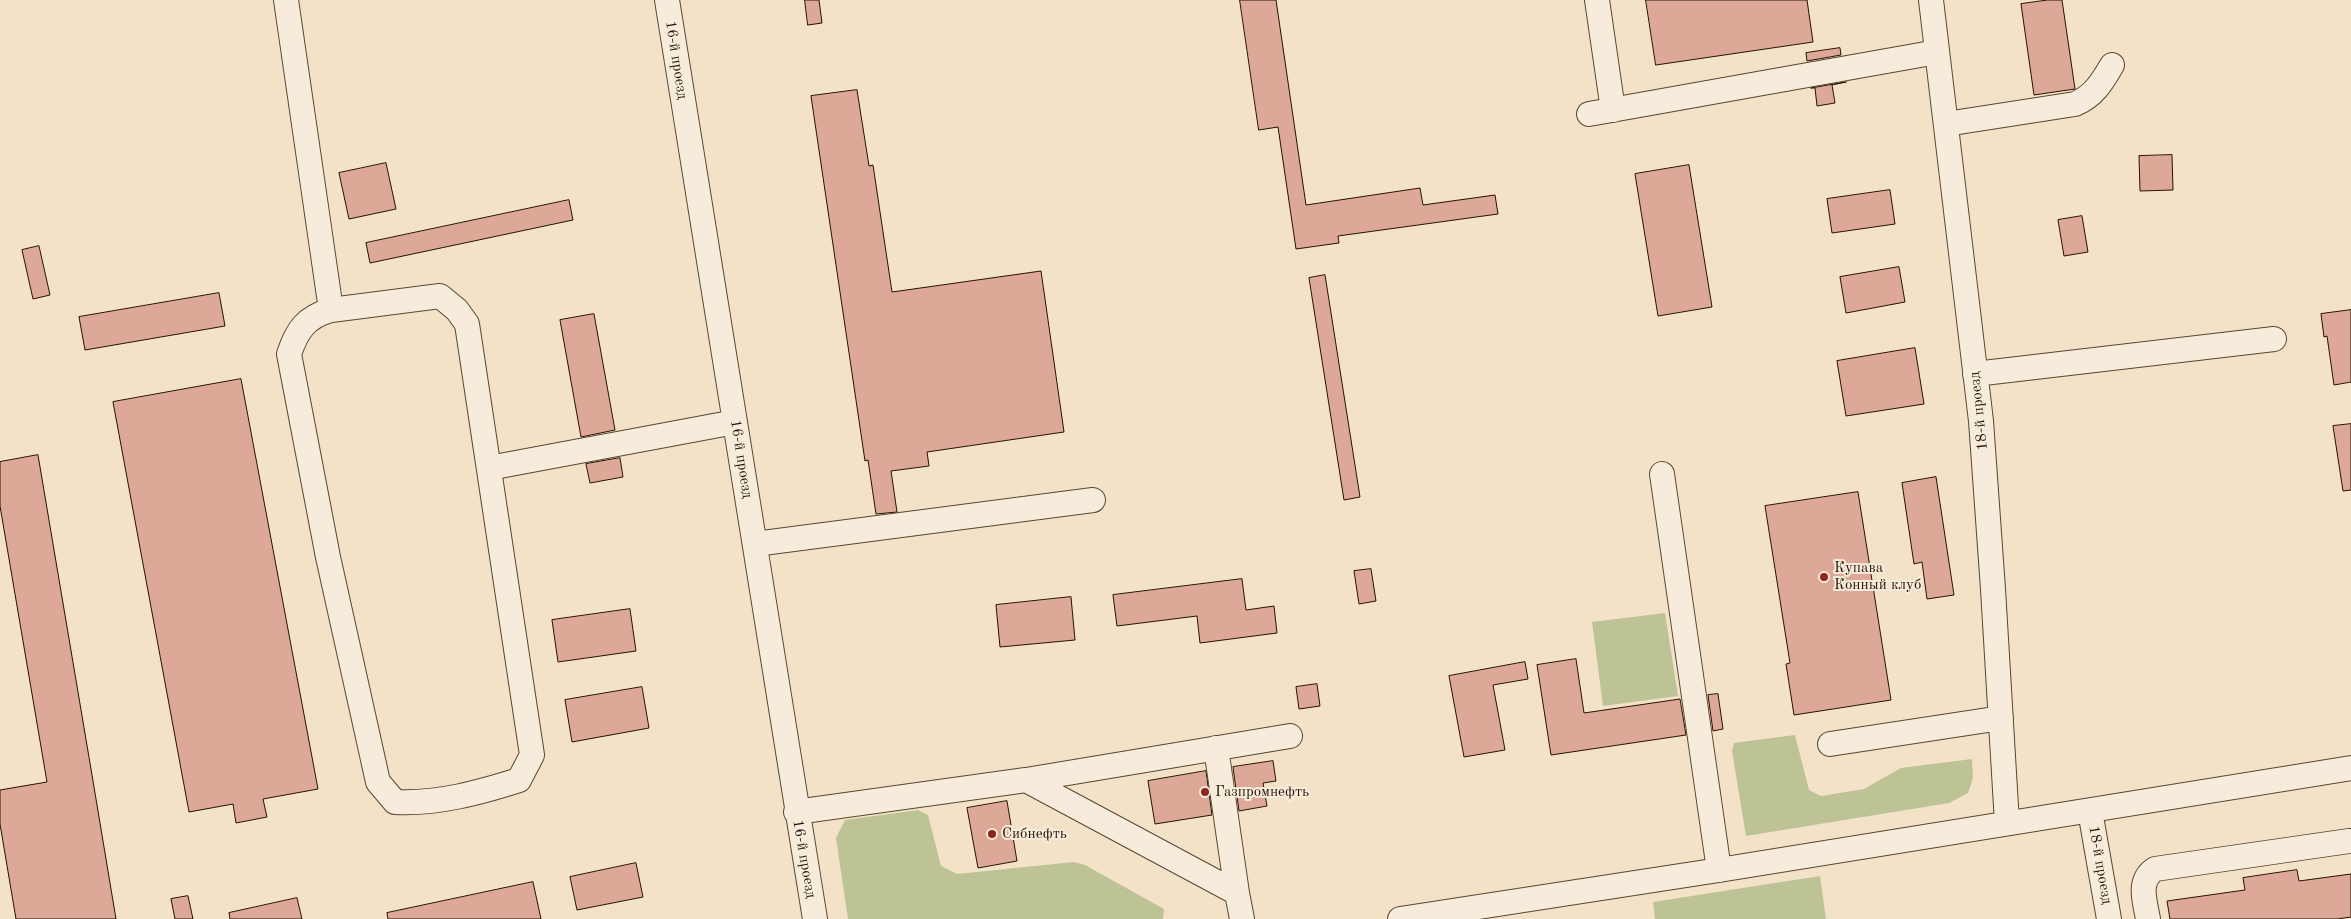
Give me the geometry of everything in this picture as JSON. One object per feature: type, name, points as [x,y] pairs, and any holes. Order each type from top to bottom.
[{"type":"street","points":[[286,0],[331,310]]},
{"type":"street","name":"16-й проезд","points":[[666,0],[755,544],[796,812],[815,919]]},
{"type":"street","points":[[1597,0],[1613,110]]},
{"type":"street","name":"18-й проезд","points":[[1931,0],[1975,374],[1993,579],[2007,823]]},
{"type":"street","points":[[1590,114],[1937,52]]},
{"type":"street","points":[[1946,124],[2075,104],[2088,99],[2095,92],[2112,65]]},
{"type":"street","points":[[440,296],[456,310],[467,324],[532,755],[519,780],[484,791],[424,803],[395,802],[378,782],[328,556],[289,354],[296,333],[318,313],[331,310],[440,296]]},
{"type":"street","points":[[1975,374],[2274,339]]},
{"type":"street","points":[[489,468],[735,422]]},
{"type":"street","points":[[1662,474],[1719,870]]},
{"type":"street","points":[[755,544],[1093,500]]},
{"type":"street","points":[[1830,744],[2001,718]]},
{"type":"street","points":[[796,812],[1026,780],[1290,736]]},
{"type":"street","points":[[1216,748],[1242,919]]},
{"type":"street","points":[[1400,919],[1490,912],[1719,870],[2351,768]]},
{"type":"street","points":[[1026,780],[1238,893]]},
{"type":"street","name":"18-й проезд","points":[[2090,811],[2109,919]]},
{"type":"street","points":[[2148,919],[2144,881],[2147,875],[2155,870],[2349,841]]},
{"type":"green space","points":[[1665,613],[1678,696],[1603,706],[1592,622]]},
{"type":"green space","points":[[1795,735],[1809,790],[1821,796],[1864,789],[1901,768],[1972,759],[1973,778],[1968,793],[1949,803],[1746,836],[1732,751],[1734,743]]},
{"type":"green space","points":[[918,810],[928,815],[941,866],[957,874],[1074,862],[1085,865],[1164,909],[1163,919],[848,919],[836,838],[845,820]]},
{"type":"green space","points":[[1820,876],[1826,919],[1655,919],[1653,902]]},
{"type":"building","points":[[805,0],[819,0],[822,23],[808,25]]},
{"type":"building","points":[[1240,0],[1276,0],[1306,205],[1420,188],[1423,205],[1495,195],[1498,214],[1338,236],[1339,243],[1296,249],[1278,127],[1259,130]]},
{"type":"building","points":[[1646,0],[1807,0],[1813,42],[1656,65]]},
{"type":"building","points":[[2062,0],[2075,89],[2034,95],[2021,4]]},
{"type":"building","points":[[1840,48],[1841,55],[1807,61],[1806,53]]},
{"type":"building","points":[[1846,82],[1832,85],[1835,103],[1817,106],[1815,88],[1811,88]]},
{"type":"building","points":[[857,90],[869,166],[873,165],[892,292],[1041,271],[1064,432],[927,452],[929,466],[891,471],[897,512],[876,514],[868,460],[865,461],[811,96]]},
{"type":"building","points":[[2172,155],[2173,190],[2140,191],[2139,156]]},
{"type":"building","points":[[386,163],[396,209],[349,219],[339,173]]},
{"type":"building","points":[[1689,165],[1712,307],[1658,316],[1635,174]]},
{"type":"building","points":[[1890,190],[1895,224],[1832,233],[1827,199]]},
{"type":"building","points":[[569,200],[573,220],[370,263],[366,243]]},
{"type":"building","points":[[2082,216],[2088,252],[2064,256],[2058,220]]},
{"type":"building","points":[[39,246],[50,295],[33,299],[22,250]]},
{"type":"building","points":[[1899,267],[1905,302],[1846,313],[1840,277]]},
{"type":"building","points":[[1325,275],[1360,497],[1344,500],[1309,278]]},
{"type":"building","points":[[219,293],[225,326],[85,350],[79,317]]},
{"type":"building","points":[[2351,310],[2351,382],[2334,385],[2327,336],[2324,337],[2321,314]]},
{"type":"building","points":[[594,314],[615,430],[581,437],[560,320]]},
{"type":"building","points":[[1915,348],[1924,404],[1846,416],[1837,361]]},
{"type":"building","points":[[241,379],[318,789],[263,799],[267,817],[236,823],[233,804],[189,812],[113,402]]},
{"type":"building","points":[[2351,424],[2351,490],[2343,491],[2333,426]]},
{"type":"building","points":[[38,455],[116,919],[16,919],[0,824],[0,790],[47,782],[0,506],[0,462]]},
{"type":"building","points":[[620,458],[623,477],[590,483],[586,464]]},
{"type":"building","points":[[1936,477],[1954,595],[1927,599],[1922,562],[1914,564],[1902,483]]},
{"type":"building","name":"Купава Конный клуб","points":[[1858,492],[1891,700],[1794,715],[1786,664],[1790,663],[1765,506]]},
{"type":"building","points":[[1371,569],[1376,601],[1359,604],[1354,571]]},
{"type":"building","points":[[1242,579],[1246,610],[1274,606],[1277,633],[1200,643],[1197,616],[1117,626],[1113,595]]},
{"type":"building","points":[[1071,597],[1075,640],[1000,647],[996,605]]},
{"type":"building","points":[[630,609],[636,651],[558,662],[552,620]]},
{"type":"building","points":[[1576,659],[1584,713],[1680,699],[1686,735],[1551,755],[1537,665]]},
{"type":"building","points":[[1525,662],[1528,679],[1493,685],[1505,750],[1464,757],[1449,676]]},
{"type":"building","points":[[1317,684],[1320,706],[1299,709],[1296,687]]},
{"type":"building","points":[[642,687],[649,728],[572,742],[565,700]]},
{"type":"building","points":[[1718,694],[1723,729],[1713,731],[1708,695]]},
{"type":"building","points":[[1273,761],[1276,781],[1263,783],[1267,806],[1239,811],[1233,767]]},
{"type":"building","points":[[1206,771],[1212,815],[1155,824],[1148,781]]},
{"type":"building","name":"Сибнефть","points":[[1007,801],[1017,861],[978,868],[967,808]]},
{"type":"building","points":[[636,863],[643,897],[577,910],[570,877]]},
{"type":"building","points":[[2297,870],[2299,881],[2351,874],[2351,917],[2337,919],[2170,919],[2167,901],[2245,890],[2243,878]]},
{"type":"building","points":[[533,882],[541,919],[388,919],[387,913]]},
{"type":"building","points":[[188,896],[193,919],[175,919],[171,899]]},
{"type":"building","points":[[297,898],[302,919],[230,919],[229,913]]},
{"type":"place","name":"Купава Конный клуб","points":[[1824,577]]},
{"type":"place","name":"Газпромнефть","points":[[1205,792]]},
{"type":"place","name":"Сибнефть","points":[[992,834]]}]
